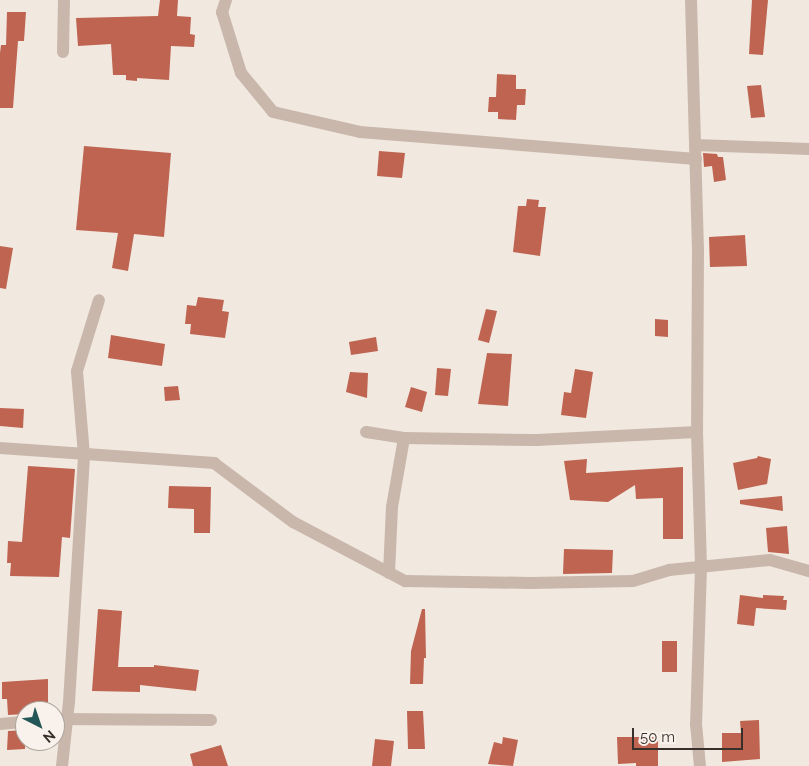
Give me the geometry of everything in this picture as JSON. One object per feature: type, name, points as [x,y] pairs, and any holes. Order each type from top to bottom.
[{"type":"street","points":[[63,52],[64,0]]},
{"type":"street","points":[[226,0],[222,12],[241,73],[272,112],[360,132],[696,159]]},
{"type":"street","points":[[691,0],[698,249],[697,432],[701,567],[696,724],[700,766]]},
{"type":"street","points":[[695,145],[809,149]]},
{"type":"street","points":[[62,701],[84,454],[78,371],[98,300]]},
{"type":"street","points":[[366,432],[404,438],[537,440],[697,432]]},
{"type":"street","points":[[389,573],[392,507],[404,438]]},
{"type":"street","points":[[0,448],[214,463],[293,522],[405,581],[531,583],[633,581],[669,570],[770,560],[809,571]]},
{"type":"street","points":[[65,718],[211,720]]},
{"type":"street","points":[[0,724],[15,723]]},
{"type":"street","points":[[62,751],[62,766]]},
{"type":"building","points":[[160,0],[178,0],[177,16],[191,17],[190,34],[195,35],[194,47],[171,46],[169,80],[137,78],[137,81],[126,80],[126,75],[113,75],[111,44],[78,46],[76,18],[158,16]]},
{"type":"building","points":[[752,0],[768,0],[763,55],[749,54]]},
{"type":"building","points":[[7,12],[26,12],[24,41],[18,41],[13,108],[0,108],[0,53],[1,45],[6,45]]},
{"type":"building","points":[[497,74],[516,75],[516,89],[526,89],[525,105],[517,105],[516,120],[498,119],[498,112],[488,112],[489,97],[496,97]]},
{"type":"building","points":[[761,85],[765,117],[751,118],[747,86]]},
{"type":"building","points":[[84,146],[171,153],[164,237],[134,234],[128,271],[112,268],[118,233],[76,230]]},
{"type":"building","points":[[379,151],[405,153],[402,178],[377,176]]},
{"type":"building","points":[[703,153],[717,154],[718,157],[723,157],[726,180],[714,182],[712,166],[704,167]]},
{"type":"building","points":[[527,199],[539,200],[538,207],[546,207],[540,256],[513,252],[518,206],[526,206]]},
{"type":"building","points":[[745,235],[747,266],[710,267],[709,237]]},
{"type":"building","points":[[0,246],[13,248],[6,289],[0,288]]},
{"type":"building","points":[[198,297],[224,300],[222,311],[229,312],[225,338],[190,334],[191,324],[185,324],[187,305],[196,306]]},
{"type":"building","points":[[486,309],[497,311],[489,343],[478,340]]},
{"type":"building","points":[[655,319],[668,320],[668,337],[655,336]]},
{"type":"building","points":[[111,335],[165,344],[162,366],[108,358]]},
{"type":"building","points":[[376,337],[378,351],[351,355],[349,342]]},
{"type":"building","points":[[487,353],[512,354],[508,406],[478,404]]},
{"type":"building","points":[[437,368],[451,369],[448,396],[435,395]]},
{"type":"building","points":[[575,369],[593,372],[586,418],[561,415],[564,392],[571,393]]},
{"type":"building","points":[[350,372],[368,373],[367,398],[346,392]]},
{"type":"building","points":[[178,386],[180,400],[165,401],[164,387]]},
{"type":"building","points":[[411,387],[427,392],[422,412],[405,407]]},
{"type":"building","points":[[0,408],[24,409],[23,428],[0,426]]},
{"type":"building","points":[[758,456],[771,459],[767,484],[738,490],[733,463],[757,458]]},
{"type":"building","points":[[587,459],[586,473],[683,467],[683,539],[663,539],[663,498],[636,499],[635,485],[608,502],[570,500],[564,461]]},
{"type":"building","points":[[28,466],[75,469],[70,538],[62,537],[59,577],[10,576],[11,563],[7,563],[8,541],[22,542]]},
{"type":"building","points":[[169,486],[211,487],[210,533],[194,533],[194,509],[168,508]]},
{"type":"building","points":[[782,496],[783,511],[740,504],[740,500]]},
{"type":"building","points":[[787,526],[789,554],[768,552],[766,528]]},
{"type":"building","points":[[564,549],[613,550],[612,573],[563,574]]},
{"type":"building","points":[[740,595],[763,598],[763,595],[784,596],[783,600],[787,600],[786,610],[756,608],[754,626],[737,624]]},
{"type":"building","points":[[98,609],[122,611],[118,667],[154,667],[154,665],[199,670],[196,691],[140,685],[140,692],[92,691]]},
{"type":"building","points":[[422,609],[425,609],[426,658],[424,658],[423,684],[410,684],[411,651]]},
{"type":"building","points":[[662,641],[677,641],[677,672],[662,672]]},
{"type":"building","points":[[48,679],[48,701],[15,701],[15,715],[8,715],[7,699],[2,699],[2,682]]},
{"type":"building","points":[[407,711],[423,711],[425,749],[408,749]]},
{"type":"building","points":[[759,720],[760,759],[722,762],[722,733],[741,733],[740,721]]},
{"type":"building","points":[[8,731],[15,731],[15,750],[7,750]]},
{"type":"building","points":[[503,737],[518,740],[513,766],[488,764],[494,742],[502,744]]},
{"type":"building","points":[[617,737],[658,737],[658,766],[636,766],[636,763],[618,764]]},
{"type":"building","points":[[375,739],[394,741],[391,766],[372,766]]},
{"type":"building","points":[[221,745],[228,766],[193,766],[190,754]]}]
